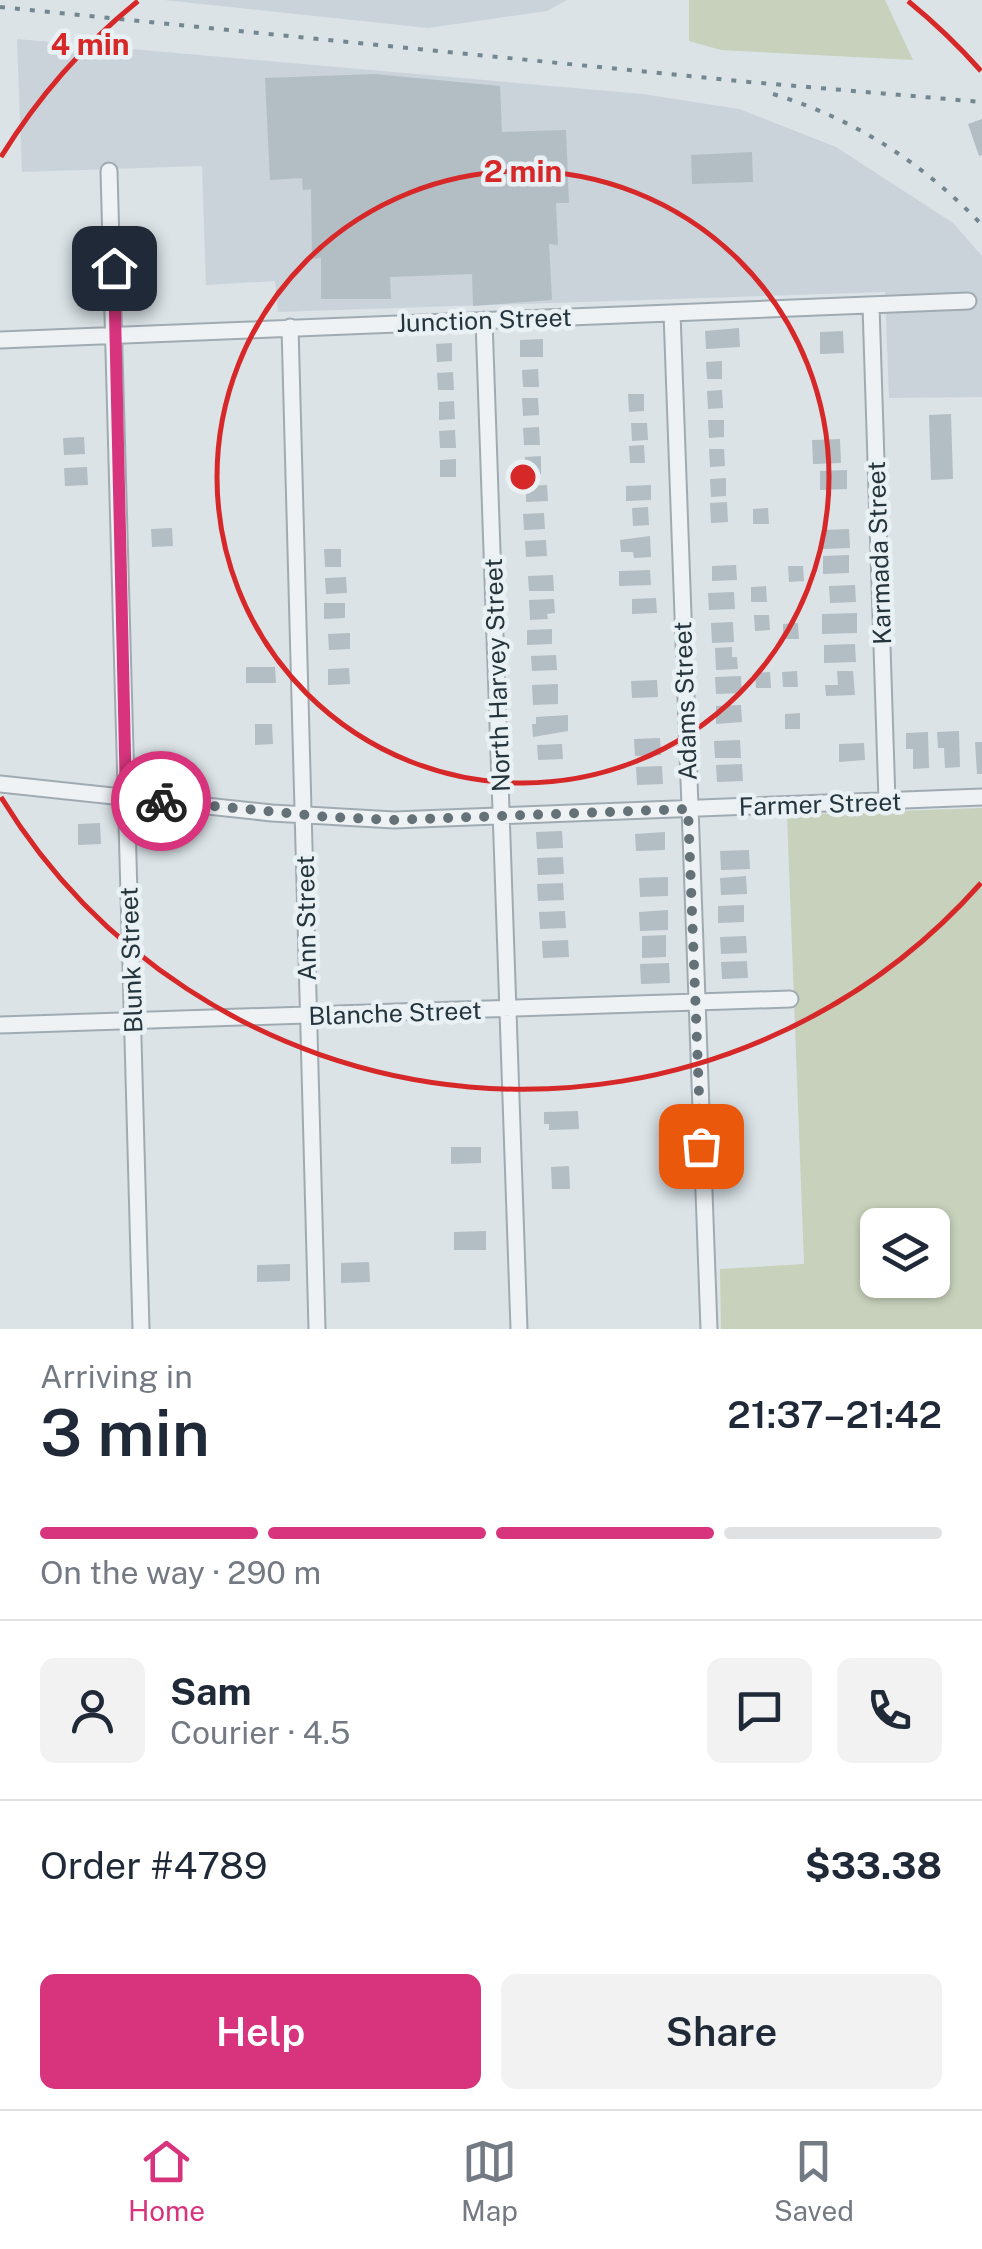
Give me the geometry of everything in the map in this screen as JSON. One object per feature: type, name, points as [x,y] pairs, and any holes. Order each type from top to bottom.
[{"type":"street","name":"Blunk Street","points":[[109,171],[141,1329]]},
{"type":"street","name":"Junction Street","points":[[0,340],[968,301]]},
{"type":"street","name":"Karmada Street","points":[[871,306],[887,801]]},
{"type":"street","name":"Adams Street","points":[[672,313],[709,1329]]},
{"type":"street","name":"North Harvey Street","points":[[484,320],[518,1329]]},
{"type":"street","name":"Ann Street","points":[[290,327],[317,1329]]},
{"type":"street","name":"Farmer Street","points":[[0,784],[304,815],[394,820],[982,798]]},
{"type":"street","name":"Blanche Street","points":[[0,1025],[790,999]]},
{"type":"shaded area","points":[[164,0],[567,0],[547,11],[428,28]]},
{"type":"shaded area","points":[[17,39],[643,94],[739,109],[836,147],[953,223],[982,256],[982,397],[889,398],[885,292],[278,312],[275,281],[206,285],[202,166],[22,172]]},
{"type":"green space","points":[[689,0],[885,0],[913,60],[721,50],[689,41]]},
{"type":"green space","points":[[982,808],[982,1329],[721,1329],[720,1269],[804,1264],[787,815]]},
{"type":"building","points":[[374,74],[500,86],[502,132],[566,130],[569,203],[556,203],[558,245],[549,244],[552,300],[473,306],[472,274],[390,277],[391,299],[321,299],[321,258],[312,259],[311,189],[303,190],[302,178],[270,180],[265,78]]},
{"type":"building","points":[[982,119],[982,155],[979,156],[968,124]]},
{"type":"building","points":[[752,152],[753,182],[692,184],[691,155]]},
{"type":"building","points":[[739,328],[740,347],[706,349],[705,331]]},
{"type":"building","points":[[843,331],[844,353],[820,354],[820,332]]},
{"type":"building","points":[[543,339],[543,357],[520,357],[520,340]]},
{"type":"building","points":[[452,343],[452,361],[437,362],[436,344]]},
{"type":"building","points":[[722,361],[722,379],[707,379],[706,362]]},
{"type":"building","points":[[538,369],[539,387],[523,387],[522,370]]},
{"type":"building","points":[[453,372],[454,390],[438,390],[437,373]]},
{"type":"building","points":[[722,390],[723,408],[708,409],[707,391]]},
{"type":"building","points":[[628,394],[644,394],[644,411],[629,412]]},
{"type":"building","points":[[522,398],[538,398],[539,415],[523,416]]},
{"type":"building","points":[[454,401],[455,419],[439,420],[439,402]]},
{"type":"building","points":[[951,414],[953,479],[931,480],[929,415]]},
{"type":"building","points":[[708,420],[724,420],[724,437],[709,438]]},
{"type":"building","points":[[631,423],[647,423],[648,440],[632,441]]},
{"type":"building","points":[[539,427],[540,445],[524,445],[523,428]]},
{"type":"building","points":[[455,430],[456,448],[440,448],[439,431]]},
{"type":"building","points":[[84,437],[85,454],[64,455],[63,438]]},
{"type":"building","points":[[840,439],[841,463],[813,464],[812,440]]},
{"type":"building","points":[[644,445],[645,463],[630,463],[629,446]]},
{"type":"building","points":[[709,449],[724,449],[725,466],[710,467]]},
{"type":"building","points":[[541,456],[541,474],[525,474],[525,457]]},
{"type":"building","points":[[456,459],[456,477],[440,477],[440,460]]},
{"type":"building","points":[[87,467],[88,485],[65,486],[64,468]]},
{"type":"building","points":[[847,470],[847,489],[820,490],[820,471]]},
{"type":"building","points":[[726,478],[726,496],[711,497],[710,479]]},
{"type":"building","points":[[547,485],[548,501],[526,502],[526,486]]},
{"type":"building","points":[[651,485],[651,500],[626,501],[626,486]]},
{"type":"building","points":[[727,502],[728,522],[711,523],[710,503]]},
{"type":"building","points":[[648,507],[649,525],[633,526],[632,508]]},
{"type":"building","points":[[768,508],[769,524],[753,524],[753,509]]},
{"type":"building","points":[[544,513],[545,529],[524,530],[523,514]]},
{"type":"building","points":[[172,528],[173,546],[152,547],[151,529]]},
{"type":"building","points":[[849,529],[850,548],[823,549],[823,530]]},
{"type":"building","points":[[650,536],[651,557],[634,558],[633,552],[621,552],[620,540]]},
{"type":"building","points":[[546,540],[547,556],[526,557],[525,541]]},
{"type":"building","points":[[324,549],[341,549],[341,567],[325,567]]},
{"type":"building","points":[[849,555],[849,573],[823,574],[823,556]]},
{"type":"building","points":[[736,565],[737,580],[712,581],[712,566]]},
{"type":"building","points":[[788,566],[803,566],[804,581],[789,582]]},
{"type":"building","points":[[650,570],[651,585],[619,586],[619,571]]},
{"type":"building","points":[[553,575],[554,591],[529,591],[528,576]]},
{"type":"building","points":[[346,577],[347,593],[326,594],[325,578]]},
{"type":"building","points":[[855,585],[856,602],[830,603],[829,586]]},
{"type":"building","points":[[766,586],[767,602],[751,602],[751,587]]},
{"type":"building","points":[[734,592],[735,609],[709,610],[708,593]]},
{"type":"building","points":[[656,598],[657,613],[632,614],[632,599]]},
{"type":"building","points":[[554,599],[555,613],[547,614],[548,619],[530,620],[529,600]]},
{"type":"building","points":[[324,603],[345,603],[345,618],[324,619]]},
{"type":"building","points":[[857,613],[857,633],[822,634],[822,614]]},
{"type":"building","points":[[754,615],[769,615],[770,630],[755,631]]},
{"type":"building","points":[[733,622],[734,642],[712,643],[711,623]]},
{"type":"building","points":[[798,623],[799,639],[783,639],[783,624]]},
{"type":"building","points":[[552,629],[552,644],[527,645],[527,630]]},
{"type":"building","points":[[350,633],[350,649],[329,650],[328,634]]},
{"type":"building","points":[[855,644],[856,662],[824,663],[824,645]]},
{"type":"building","points":[[732,647],[738,669],[716,670],[715,648]]},
{"type":"building","points":[[556,655],[557,670],[532,671],[531,656]]},
{"type":"building","points":[[246,667],[275,667],[276,683],[246,683]]},
{"type":"building","points":[[349,668],[350,684],[328,685],[328,669]]},
{"type":"building","points":[[797,671],[798,687],[783,687],[782,672]]},
{"type":"building","points":[[837,671],[853,671],[855,695],[826,696],[825,685],[838,685]]},
{"type":"building","points":[[770,672],[771,688],[756,688],[755,673]]},
{"type":"building","points":[[741,676],[742,693],[716,694],[715,677]]},
{"type":"building","points":[[657,680],[658,697],[632,698],[631,681]]},
{"type":"building","points":[[558,684],[558,704],[533,705],[532,685]]},
{"type":"building","points":[[741,705],[742,722],[716,724],[716,706]]},
{"type":"building","points":[[800,713],[800,729],[785,729],[785,714]]},
{"type":"building","points":[[568,715],[568,731],[533,737],[536,717]]},
{"type":"building","points":[[255,724],[272,724],[273,744],[255,745]]},
{"type":"building","points":[[959,731],[960,767],[945,768],[944,748],[938,748],[937,732]]},
{"type":"building","points":[[928,732],[929,768],[913,769],[913,749],[906,749],[906,733]]},
{"type":"building","points":[[660,738],[661,755],[635,756],[634,739]]},
{"type":"building","points":[[740,740],[741,758],[715,758],[714,741]]},
{"type":"building","points":[[975,742],[982,742],[982,774],[977,774]]},
{"type":"building","points":[[864,743],[865,760],[839,762],[839,744]]},
{"type":"building","points":[[562,744],[563,759],[538,760],[537,745]]},
{"type":"building","points":[[742,764],[743,781],[717,782],[716,765]]},
{"type":"building","points":[[662,766],[663,784],[637,785],[636,767]]},
{"type":"building","points":[[100,823],[101,844],[78,845],[78,824]]},
{"type":"building","points":[[562,831],[563,848],[537,849],[536,832]]},
{"type":"building","points":[[665,832],[665,850],[636,851],[635,834]]},
{"type":"building","points":[[749,850],[750,869],[721,870],[720,851]]},
{"type":"building","points":[[563,857],[564,874],[538,875],[537,858]]},
{"type":"building","points":[[746,876],[747,894],[721,895],[720,878]]},
{"type":"building","points":[[668,877],[668,896],[640,897],[639,878]]},
{"type":"building","points":[[563,883],[564,900],[538,901],[537,884]]},
{"type":"building","points":[[744,905],[744,922],[718,923],[718,906]]},
{"type":"building","points":[[668,910],[668,930],[640,931],[639,912]]},
{"type":"building","points":[[565,911],[566,928],[540,929],[539,912]]},
{"type":"building","points":[[666,935],[666,957],[642,958],[642,936]]},
{"type":"building","points":[[746,936],[747,953],[721,954],[720,937]]},
{"type":"building","points":[[568,940],[569,957],[543,958],[542,941]]},
{"type":"building","points":[[747,961],[748,978],[722,979],[721,962]]},
{"type":"building","points":[[669,963],[670,983],[641,984],[640,964]]},
{"type":"building","points":[[578,1111],[579,1129],[549,1130],[549,1124],[544,1124],[544,1112]]},
{"type":"building","points":[[451,1147],[481,1147],[481,1163],[451,1164]]},
{"type":"building","points":[[569,1166],[570,1189],[552,1189],[551,1167]]},
{"type":"building","points":[[486,1231],[486,1250],[454,1250],[454,1232]]},
{"type":"building","points":[[369,1262],[370,1282],[341,1283],[341,1263]]},
{"type":"building","points":[[290,1264],[290,1281],[257,1282],[257,1265]]},
{"type":"railway","points":[[0,7],[982,102]]},
{"type":"railway","points":[[773,94],[832,116],[886,146],[936,182],[982,225]]},
{"type":"way so far","points":[[161,801],[394,820],[688,809],[701,1146]]},
{"type":"route","points":[[114,268],[126,798],[161,801]]}]
